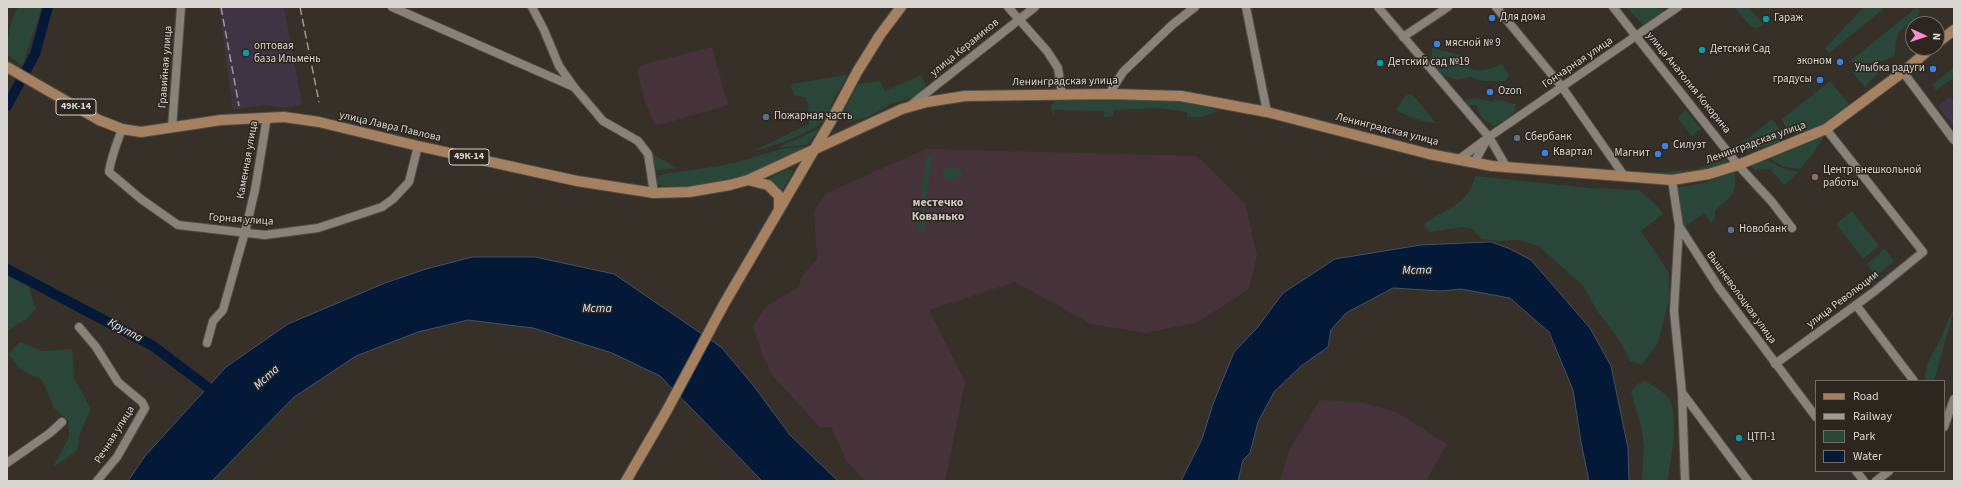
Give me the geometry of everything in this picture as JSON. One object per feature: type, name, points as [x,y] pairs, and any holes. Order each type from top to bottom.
[{"type":"main road","points":[[626,481],[666,412],[724,304],[831,121],[857,72],[880,35],[901,7]]},
{"type":"main road","points":[[1945,37],[1954,30]]},
{"type":"main road","name":"Ленинградская улица","points":[[812,152],[840,137],[909,107],[927,102],[965,96],[1062,94],[1181,96],[1267,112],[1474,163],[1507,168],[1672,180],[1709,174],[1738,165],[1826,129],[1903,72],[1922,56]]},
{"type":"main road","name":"49К-14","points":[[11,69],[99,120],[122,129]]},
{"type":"main road","name":"улица Лавра Павлова","points":[[122,129],[142,132],[221,120],[267,116],[284,117],[319,122],[418,146],[578,180],[654,193],[689,192],[730,185],[748,180],[812,152]]},
{"type":"main road","points":[[748,180],[768,185],[779,196],[778,210]]},
{"type":"street","name":"Гравийная улица","points":[[172,128],[181,7]]},
{"type":"street","points":[[392,7],[574,87]]},
{"type":"street","points":[[532,7],[544,30],[559,66],[574,87],[603,122],[638,141],[648,154],[654,193]]},
{"type":"street","points":[[1008,7],[1047,51],[1058,68],[1062,94]]},
{"type":"street","name":"улица Керамиков","points":[[909,107],[1035,7]]},
{"type":"street","points":[[1109,94],[1123,72],[1158,37],[1195,7]]},
{"type":"street","points":[[1246,7],[1267,112]]},
{"type":"street","points":[[1378,7],[1489,137],[1507,168]]},
{"type":"street","points":[[1403,37],[1448,7]]},
{"type":"street","points":[[1496,7],[1562,87],[1625,177]]},
{"type":"street","name":"улица Анатолия Кокорина","points":[[1613,7],[1738,165],[1772,202],[1792,228]]},
{"type":"street","name":"Гончарная улица","points":[[1458,160],[1678,7]]},
{"type":"street","points":[[1903,72],[1954,140]]},
{"type":"street","name":"Каменная улица","points":[[207,343],[214,320],[224,310],[245,232],[255,190],[267,116]]},
{"type":"street","name":"Горная улица","points":[[122,129],[115,152],[110,160],[109,172],[141,199],[178,225],[265,235],[318,228],[382,207],[394,199],[409,182],[418,146]]},
{"type":"street","name":"улица Революции","points":[[1775,364],[1856,305],[1923,252],[1826,129]]},
{"type":"street","name":"Гончарная улица","points":[[1474,163],[1489,137]]},
{"type":"street","name":"Вышневолоцкая улица","points":[[1672,180],[1679,226],[1719,288],[1815,417]]},
{"type":"street","points":[[1679,226],[1674,311],[1682,393],[1685,481]]},
{"type":"street","points":[[1856,305],[1913,380]]},
{"type":"street","name":"Речная улица","points":[[80,327],[96,347],[118,382],[142,402],[145,408],[116,457],[97,481]]},
{"type":"street","points":[[1682,393],[1748,481]]},
{"type":"street","points":[[1945,424],[1954,400]]},
{"type":"street","points":[[7,463],[50,433],[62,422]]},
{"type":"street","points":[[1857,472],[1864,481]]},
{"type":"street","points":[[1876,481],[1888,472]]},
{"type":"shaded area","points":[[219,7],[284,7],[302,104],[285,108],[265,105],[233,110]]},
{"type":"shaded area","points":[[712,47],[728,105],[655,125],[644,99],[637,70],[641,65]]},
{"type":"shaded area","points":[[1950,97],[1954,102],[1954,127],[1938,106]]},
{"type":"shaded area","points":[[926,149],[1197,156],[1245,204],[1257,255],[1249,289],[1198,322],[1146,333],[1091,324],[1015,282],[929,310],[965,382],[945,481],[867,481],[861,477],[847,462],[831,427],[820,428],[774,377],[764,359],[753,327],[765,307],[799,287],[801,278],[817,259],[814,211],[827,193]]},
{"type":"shaded area","points":[[1320,400],[1359,402],[1396,412],[1447,444],[1426,481],[1280,481],[1290,448]]},
{"type":"green space","points":[[18,7],[42,7],[22,66],[7,54],[10,30]]},
{"type":"green space","points":[[1626,7],[1653,7],[1665,10],[1643,25]]},
{"type":"green space","points":[[1734,7],[1748,7],[1764,24],[1757,28],[1751,27]]},
{"type":"green space","points":[[1864,7],[1886,7],[1829,53],[1825,48]]},
{"type":"green space","points":[[1916,8],[1920,10],[1918,16],[1906,16]]},
{"type":"green space","points":[[1905,17],[1905,27],[1897,37],[1894,56],[1883,61],[1872,63],[1849,62]]},
{"type":"green space","points":[[1432,48],[1465,56],[1463,63],[1473,69],[1482,70],[1502,64],[1509,75],[1506,81],[1484,81],[1470,77],[1458,80],[1442,75],[1431,62]]},
{"type":"green space","points":[[1954,67],[1954,78],[1936,90],[1932,85]]},
{"type":"green space","points":[[1870,68],[1881,70],[1865,87],[1852,72]]},
{"type":"green space","points":[[844,75],[846,76],[844,82],[834,98],[826,117],[819,125],[801,135],[760,150],[753,151],[809,124],[808,104],[806,98],[794,95],[791,87],[792,84]]},
{"type":"green space","points":[[921,75],[927,88],[915,97],[891,104],[872,115],[849,122],[844,119],[842,114],[858,84],[880,81],[885,91]]},
{"type":"green space","points":[[1830,81],[1850,105],[1829,122],[1814,130],[1805,133],[1788,132],[1782,119]]},
{"type":"green space","points":[[1410,94],[1413,95],[1436,123],[1411,117],[1396,110],[1405,96]]},
{"type":"green space","points":[[1477,98],[1491,102],[1495,99],[1515,104],[1515,112],[1494,126],[1483,118],[1477,106],[1467,105],[1465,100]]},
{"type":"green space","points":[[1140,99],[1176,100],[1214,109],[1217,112],[1202,117],[1187,117],[1187,112],[1160,108],[1113,110],[1113,116],[1104,117],[1104,111],[1054,110],[1054,116],[1050,105],[1055,101]]},
{"type":"green space","points":[[1685,109],[1701,129],[1692,136],[1678,118]]},
{"type":"green space","points":[[1772,119],[1783,133],[1782,141],[1748,152],[1743,142]]},
{"type":"green space","points":[[818,129],[819,130],[807,145],[777,148]]},
{"type":"green space","points":[[1825,135],[1813,154],[1800,169],[1784,167],[1769,158]]},
{"type":"green space","points":[[805,147],[759,170],[729,181],[680,187],[655,183],[660,175],[724,165],[786,148]]},
{"type":"green space","points":[[652,154],[677,168],[653,171]]},
{"type":"green space","points":[[931,155],[932,158],[925,209],[925,230],[921,233],[917,228],[926,157]]},
{"type":"green space","points":[[1726,159],[1727,162],[1693,172],[1672,174],[1636,173],[1694,170]]},
{"type":"green space","points":[[1767,160],[1784,169],[1799,172],[1784,185],[1770,169],[1754,170],[1751,165]]},
{"type":"green space","points":[[945,168],[953,168],[962,171],[962,177],[947,180],[943,177],[943,171]]},
{"type":"green space","points":[[788,169],[792,171],[792,173],[783,189],[780,190],[768,179]]},
{"type":"green space","points":[[1735,172],[1734,191],[1729,199],[1715,210],[1715,219],[1711,223],[1704,213],[1686,226],[1682,222],[1675,188],[1704,183]]},
{"type":"green space","points":[[1475,176],[1591,188],[1639,190],[1657,206],[1663,214],[1641,231],[1668,271],[1670,296],[1658,343],[1642,365],[1630,361],[1620,341],[1596,309],[1583,286],[1539,246],[1519,240],[1498,241],[1482,239],[1472,229],[1463,227],[1430,232],[1423,225],[1461,201],[1472,186]]},
{"type":"green space","points":[[1852,211],[1879,246],[1863,259],[1836,224]]},
{"type":"green space","points":[[1885,249],[1894,261],[1876,276],[1867,264]]},
{"type":"green space","points":[[7,276],[28,285],[36,309],[26,319],[7,331]]},
{"type":"green space","points":[[1954,310],[1934,380],[1925,380],[1928,363],[1942,336],[1949,317]]},
{"type":"green space","points":[[20,342],[42,351],[72,349],[74,378],[91,409],[80,434],[77,451],[53,467],[69,437],[69,421],[54,408],[42,380],[20,369],[8,354]]},
{"type":"green space","points":[[1646,381],[1666,395],[1671,402],[1673,412],[1674,436],[1668,479],[1666,481],[1642,481],[1644,446],[1641,426],[1631,392],[1637,384]]},
{"type":"water","name":"Мста","points":[[1491,242],[1508,248],[1531,260],[1590,328],[1611,366],[1628,448],[1629,481],[1589,481],[1573,390],[1549,332],[1510,298],[1461,289],[1441,291],[1393,288],[1346,313],[1331,330],[1328,347],[1301,366],[1274,392],[1258,422],[1250,453],[1243,460],[1238,481],[1181,481],[1202,439],[1213,404],[1234,352],[1257,328],[1283,293],[1335,259],[1421,245]]},
{"type":"water","name":"Мста","points":[[473,257],[535,257],[614,274],[721,347],[753,385],[790,435],[838,481],[762,481],[660,376],[612,353],[533,328],[468,320],[418,332],[356,356],[294,397],[212,481],[128,481],[145,456],[226,367],[288,324],[385,283],[426,269]]},
{"type":"waterway","name":"Круппа","points":[[7,106],[35,54],[48,7]]},
{"type":"waterway","name":"Круппа","points":[[7,269],[153,346],[218,395]]},
{"type":"railway","points":[[221,7],[239,106]]},
{"type":"railway","points":[[300,7],[319,102]]},
{"type":"place","name":"Для дома","points":[[1492,18]]},
{"type":"place","name":"Гараж","points":[[1766,19]]},
{"type":"place","name":"мясной № 9","points":[[1437,44]]},
{"type":"place","name":"Детский Сад","points":[[1702,50]]},
{"type":"place","name":"оптовая база Ильмень","points":[[246,53]]},
{"type":"place","name":"эконом","points":[[1840,62]]},
{"type":"place","name":"Детский сад №19","points":[[1380,63]]},
{"type":"place","name":"Улыбка радуги","points":[[1933,69]]},
{"type":"place","name":"градусы","points":[[1820,80]]},
{"type":"place","name":"Ozon","points":[[1490,92]]},
{"type":"place","name":"Пожарная часть","points":[[766,117]]},
{"type":"place","name":"Сбербанк","points":[[1517,138]]},
{"type":"place","name":"Силуэт","points":[[1665,146]]},
{"type":"place","name":"Квартал","points":[[1545,153]]},
{"type":"place","name":"Магнит","points":[[1658,154]]},
{"type":"place","name":"Центр внешкольной работы","points":[[1815,177]]},
{"type":"place","name":"Новобанк","points":[[1731,230]]},
{"type":"place","name":"ЦТП-1","points":[[1739,438]]},
{"type":"district","name":"местечко Кованько","points":[[938,210]]}]
